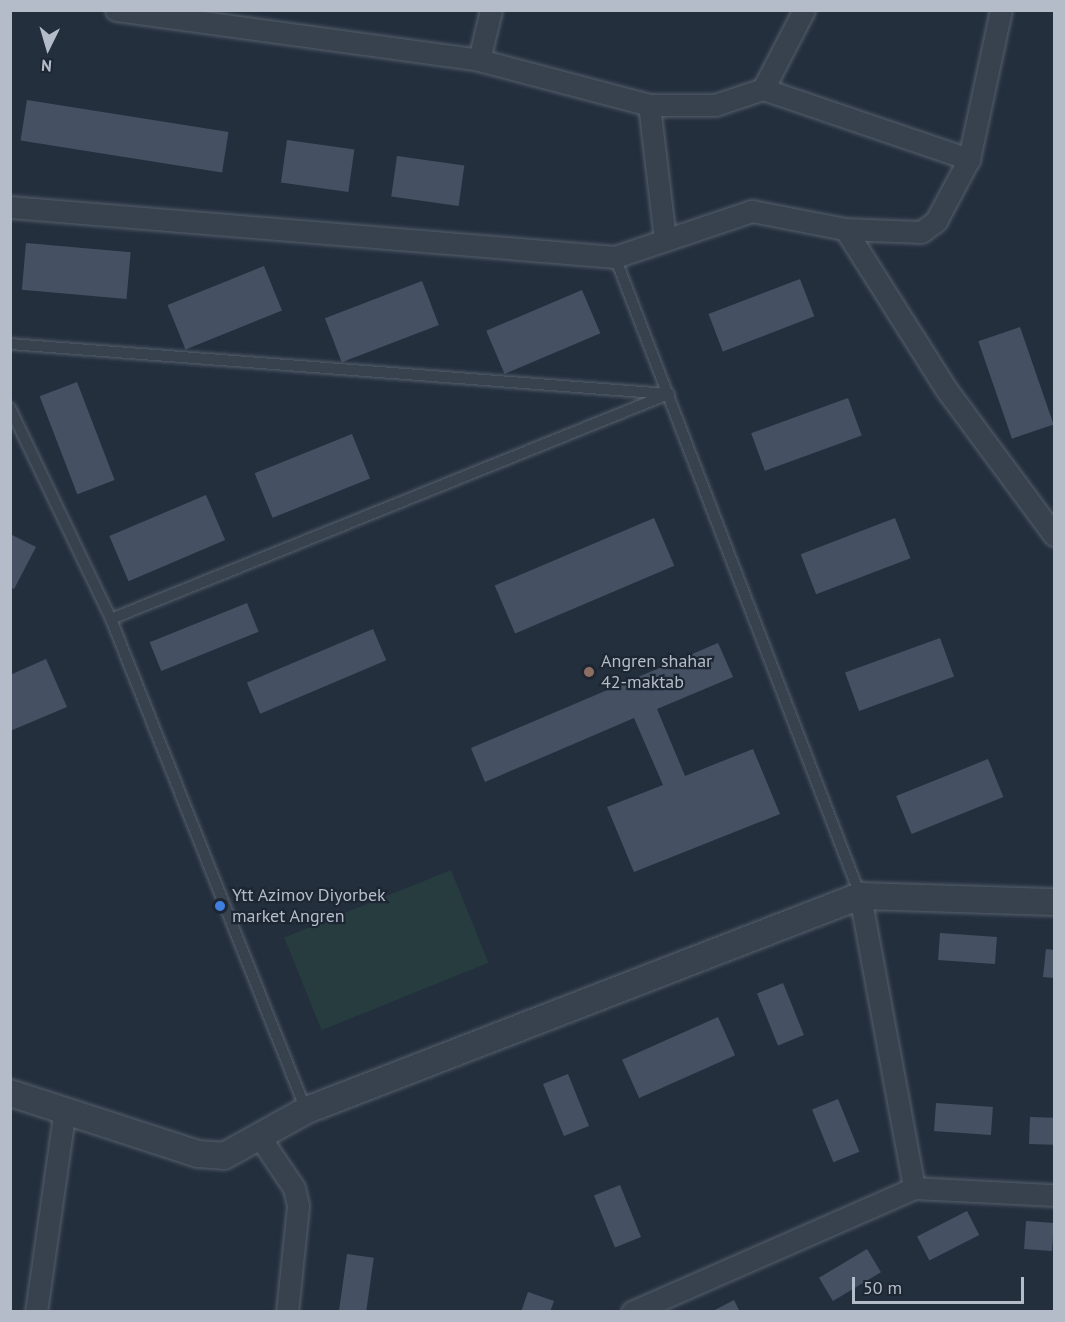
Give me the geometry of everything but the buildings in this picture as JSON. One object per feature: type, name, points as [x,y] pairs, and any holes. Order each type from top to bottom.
[{"type":"street","points":[[116,10],[195,16],[479,60],[650,105],[715,105],[763,89],[969,159]]},
{"type":"street","points":[[479,60],[491,10]]},
{"type":"street","points":[[763,89],[804,10]]},
{"type":"street","points":[[10,207],[615,257],[752,211],[845,229],[926,230],[936,221],[969,159],[1001,10]]},
{"type":"street","points":[[650,105],[665,240]]},
{"type":"street","points":[[845,229],[946,389],[1054,535]]},
{"type":"street","points":[[10,1093],[198,1154],[224,1156],[261,1138],[307,1110],[860,896],[1054,902]]},
{"type":"street","points":[[860,896],[914,1188]]},
{"type":"street","points":[[36,1311],[65,1109]]},
{"type":"street","points":[[261,1138],[294,1188],[298,1206],[286,1311]]},
{"type":"street","points":[[632,1311],[914,1188],[1054,1195]]},
{"type":"lane","points":[[615,257],[860,896]]},
{"type":"lane","points":[[10,344],[669,394]]},
{"type":"lane","points":[[111,619],[669,394]]},
{"type":"lane","points":[[10,408],[111,619],[307,1110]]},
{"type":"green space","points":[[451,870],[488,963],[322,1030],[284,937]]},
{"type":"place","name":"Angren shahar 42-maktab","points":[[589,672]]},
{"type":"place","name":"Ytt Azimov Diyorbek market Angren","points":[[220,906]]}]
